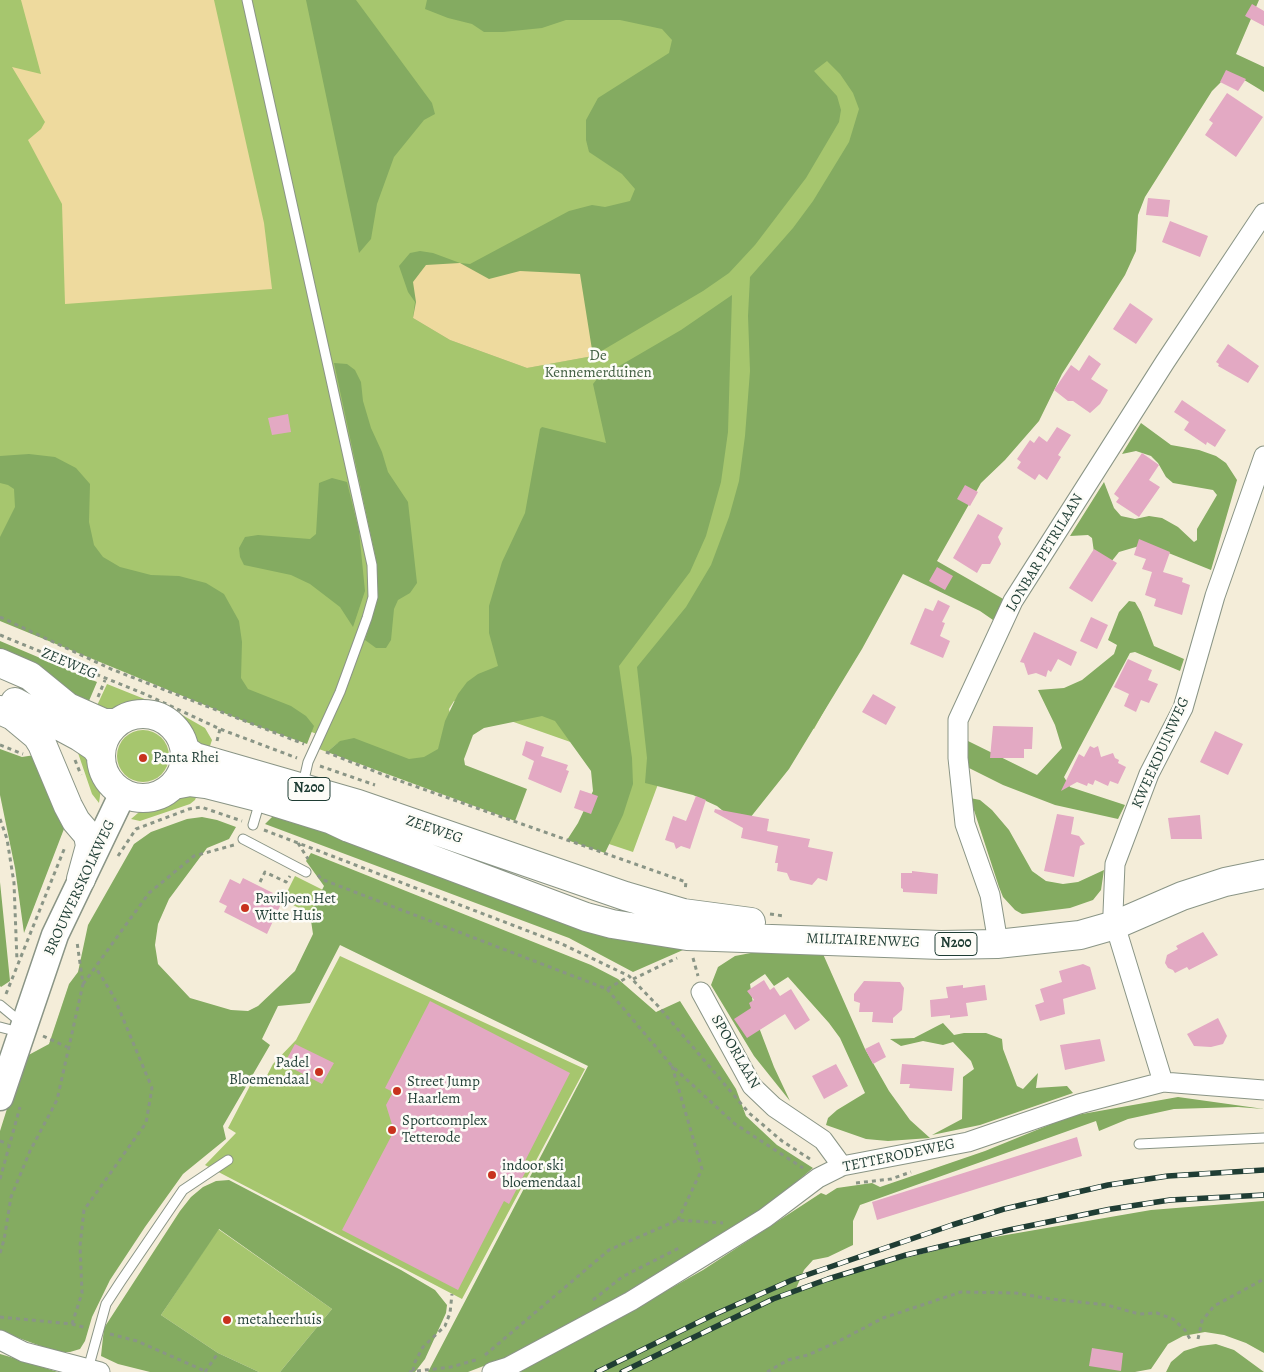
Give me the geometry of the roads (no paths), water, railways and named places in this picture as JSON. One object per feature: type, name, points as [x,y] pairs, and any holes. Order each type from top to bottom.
[{"type":"main road","name":"ZEEWEG","points":[[0,663],[30,676],[68,707],[104,723],[117,723]]},
{"type":"main road","points":[[0,695],[80,737],[95,747],[101,755]]},
{"type":"main road","points":[[0,710],[13,716],[27,727],[42,744],[76,821],[88,834],[90,846],[81,879]]},
{"type":"main road","points":[[123,793],[109,781],[102,765],[101,755],[105,738],[117,723],[137,715],[155,716],[168,722],[174,727],[181,738],[185,750],[184,766],[174,784]]},
{"type":"main road","name":"ZEEWEG","points":[[185,750],[195,757],[305,774],[405,820],[625,896],[683,913]]},
{"type":"main road","name":"ZEEWEG","points":[[174,784],[190,782],[206,784],[262,798],[332,820],[586,916],[612,924],[661,933]]},
{"type":"main road","name":"N200","points":[[123,793],[140,798],[154,796],[174,784]]},
{"type":"main road","name":"BROUWERSKOLKWEG","points":[[0,1097],[54,935],[123,793]]},
{"type":"main road","name":"MILITAIRENWEG","points":[[661,933],[687,936],[941,945],[988,944],[1080,935],[1114,919],[1171,887],[1223,869],[1264,861]]},
{"type":"main road","name":"MILITAIRENWEG","points":[[683,913],[744,922],[941,934],[996,931],[1114,919],[1225,882],[1264,874]]},
{"type":"street","name":"LONBAR PETRILAAN","points":[[996,931],[990,895],[965,824],[958,758],[958,720],[1013,601],[1165,362],[1264,213]]},
{"type":"street","name":"KWEEKDUINWEG","points":[[1163,1082],[1114,919],[1115,864],[1149,774],[1183,708],[1214,596],[1264,456]]},
{"type":"street","name":"SPOORLAAN","points":[[701,992],[752,1086],[774,1107],[823,1140],[842,1166]]},
{"type":"street","name":"TETTERODEWEG","points":[[486,1365],[508,1367],[631,1301],[765,1218],[818,1178],[842,1166],[968,1142],[1079,1104],[1163,1082],[1264,1090]]},
{"type":"street","points":[[0,1340],[24,1352],[94,1371]]},
{"type":"lane","points":[[247,0],[372,565],[373,597],[367,618],[340,692],[305,774]]},
{"type":"lane","points":[[253,825],[262,798]]},
{"type":"lane","points":[[242,841],[295,866],[309,868]]},
{"type":"lane","points":[[1,1006],[22,1030]]},
{"type":"lane","points":[[1139,1144],[1264,1138]]},
{"type":"lane","points":[[94,1371],[106,1304],[183,1190],[228,1160]]},
{"type":"railway","points":[[597,1372],[711,1316],[792,1280],[1004,1209],[1108,1185],[1168,1176],[1264,1170]]},
{"type":"railway","points":[[622,1372],[773,1299],[828,1279],[906,1255],[1009,1230],[1111,1209],[1170,1200],[1264,1195]]},
{"type":"place","name":"Panta Rhei","points":[[143,758]]},
{"type":"place","name":"Paviljoen Het Witte Huis","points":[[245,908]]},
{"type":"place","name":"Padel Bloemendaal","points":[[319,1072]]},
{"type":"place","name":"Street Jump Haarlem","points":[[397,1091]]},
{"type":"place","name":"Sportcomplex Tetterode","points":[[392,1130]]},
{"type":"place","name":"indoor ski bloemendaal","points":[[492,1175]]},
{"type":"place","name":"metaheerhuis","points":[[227,1320]]},
{"type":"park label","name":"De Kennemerduinen","points":[[598,364]]}]
